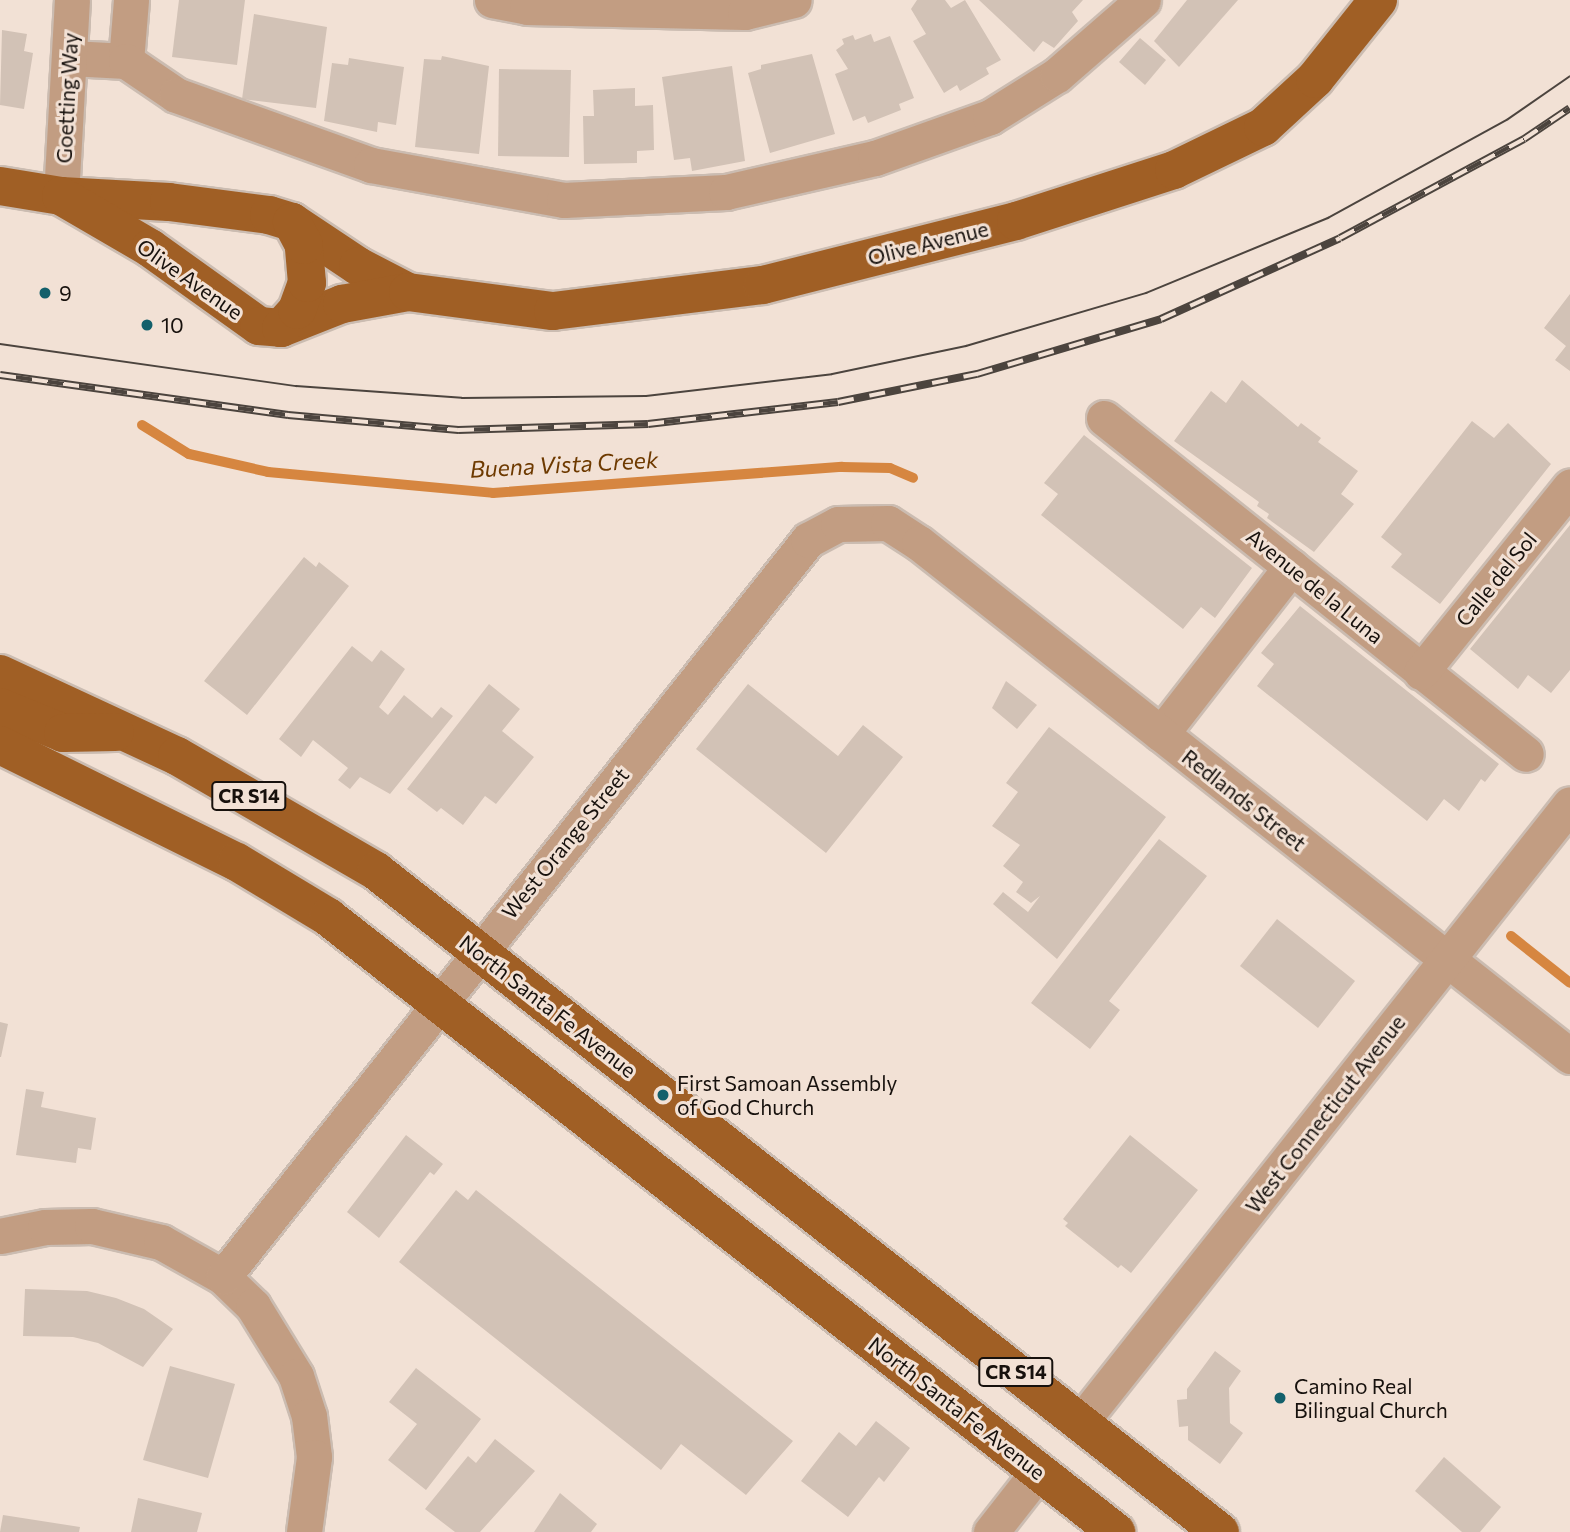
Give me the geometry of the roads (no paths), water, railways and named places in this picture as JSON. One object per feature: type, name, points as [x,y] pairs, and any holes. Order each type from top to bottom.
[{"type":"main road","name":"Olive Avenue","points":[[61,196],[150,248],[229,309],[259,327],[281,328],[342,304],[408,292],[553,311],[763,285],[1016,221],[1174,170],[1263,127],[1315,79],[1378,0]]},
{"type":"main road","name":"Olive Avenue","points":[[0,186],[61,196],[193,204],[269,215],[292,222],[358,266],[408,292]]},
{"type":"main road","points":[[281,328],[297,310],[307,283],[304,245],[292,222]]},
{"type":"main road","name":"North Santa Fe Avenue","points":[[0,674],[177,756],[376,871],[1220,1532]]},
{"type":"main road","points":[[0,707],[63,733],[126,732]]},
{"type":"main road","name":"North Santa Fe Avenue","points":[[0,745],[237,862],[328,917],[436,1004],[1116,1532]]},
{"type":"street","name":"Goetting Way","points":[[61,196],[72,0]]},
{"type":"street","points":[[126,61],[131,0]]},
{"type":"street","points":[[492,0],[527,7],[745,12],[794,0]]},
{"type":"street","points":[[70,58],[126,61],[176,95],[371,165],[564,200],[726,192],[875,158],[990,117],[1057,75],[1143,0]]},
{"type":"street","name":"Avenue de la Luna","points":[[1104,418],[1526,754]]},
{"type":"street","name":"Calle del Sol","points":[[1421,672],[1570,487]]},
{"type":"street","name":"West Orange Street","points":[[223,1277],[436,1004],[808,540],[838,524],[888,523],[919,543]]},
{"type":"street","name":"Redlands Street","points":[[919,543],[1570,1056]]},
{"type":"street","points":[[1161,734],[1291,567]]},
{"type":"street","name":"West Connecticut Avenue","points":[[1080,1423],[1570,804]]},
{"type":"street","points":[[0,1210],[92,1226],[161,1242],[223,1277],[261,1317],[296,1376],[309,1416],[314,1457],[304,1532]]},
{"type":"street","points":[[0,1236],[45,1227],[92,1226]]},
{"type":"street","points":[[991,1532],[1038,1472]]},
{"type":"waterway","name":"Buena Vista Creek","points":[[142,425],[189,454],[268,472],[493,493],[842,467],[890,468],[913,478]]},
{"type":"waterway","name":"Buena Vista Creek","points":[[1511,936],[1570,983]]},
{"type":"tram line","points":[[0,344],[296,386],[462,398],[646,396],[832,374],[966,346],[1146,293],[1328,218],[1508,119],[1570,76]]},
{"type":"railway","points":[[0,375],[288,415],[458,430],[648,424],[838,402],[977,374],[1161,319],[1340,238],[1524,139],[1570,108]]},
{"type":"place","name":"9","points":[[45,293]]},
{"type":"place","name":"10","points":[[147,325]]},
{"type":"place","name":"First Samoan Assembly of God Church","points":[[663,1095]]},
{"type":"place","name":"Camino Real Bilingual Church","points":[[1280,1398]]}]
